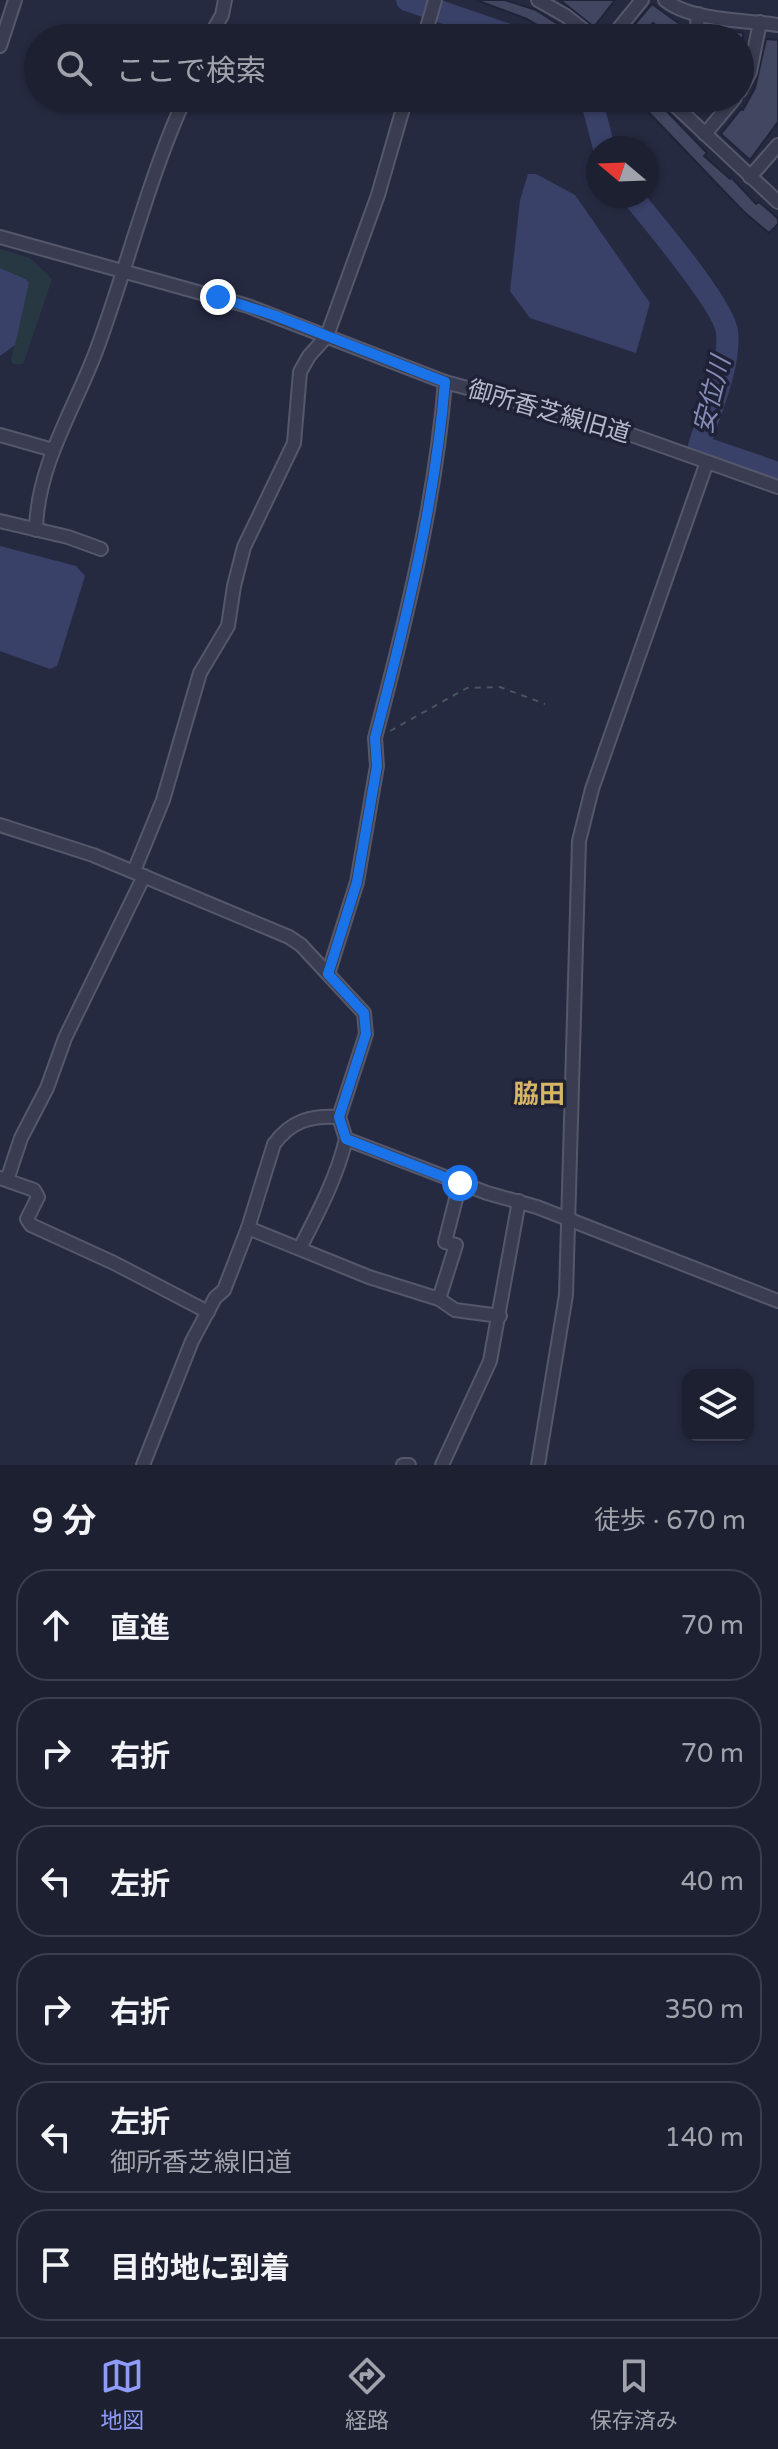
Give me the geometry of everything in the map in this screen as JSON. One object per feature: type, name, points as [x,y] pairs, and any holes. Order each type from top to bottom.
[{"type":"street","points":[[0,46],[15,0]]},
{"type":"street","points":[[217,24],[225,0]]},
{"type":"street","points":[[428,24],[435,0]]},
{"type":"street","points":[[538,0],[576,24]]},
{"type":"street","points":[[622,24],[642,0]]},
{"type":"street","points":[[665,0],[681,10],[698,14],[778,25]]},
{"type":"street","points":[[697,24],[698,14]]},
{"type":"street","points":[[754,55],[760,22]]},
{"type":"street","points":[[36,530],[40,485],[88,372],[179,112]]},
{"type":"street","points":[[208,1312],[114,1263],[31,1225],[27,1219],[38,1197],[34,1190],[4,1179],[47,1088],[65,1038],[139,874],[200,673],[228,626],[244,547],[294,443],[300,372],[309,356],[327,336],[378,195],[402,112]]},
{"type":"street","points":[[682,112],[778,202]]},
{"type":"street","points":[[705,134],[723,112]]},
{"type":"street","points":[[750,177],[778,145]]},
{"type":"street","name":"御所香芝線旧道","points":[[0,237],[248,306],[445,382],[598,423],[778,487]]},
{"type":"street","points":[[328,974],[357,882],[377,766],[375,738],[421,556],[435,479],[445,382]]},
{"type":"street","points":[[0,435],[53,450]]},
{"type":"street","points":[[538,1465],[565,1304],[579,841],[592,789],[707,462]]},
{"type":"street","points":[[0,521],[101,549]]},
{"type":"street","points":[[0,825],[68,845],[289,937],[301,945],[364,1013],[366,1034],[339,1117],[346,1139],[342,1155],[300,1248]]},
{"type":"street","points":[[143,1465],[187,1353],[215,1298],[224,1290],[248,1228],[269,1156],[282,1133],[308,1118],[339,1117]]},
{"type":"street","points":[[346,1139],[460,1183],[569,1219],[778,1301]]},
{"type":"street","points":[[439,1299],[456,1245],[445,1242],[460,1183]]},
{"type":"street","points":[[442,1465],[490,1361],[519,1201]]},
{"type":"street","points":[[248,1228],[369,1277],[439,1299],[455,1310],[500,1316]]},
{"type":"path","points":[[375,738],[467,688],[500,687],[545,704]]},
{"type":"shaded area","points":[[0,249],[30,258],[52,279],[23,364],[13,364],[11,360],[29,283],[0,268]]},
{"type":"water","points":[[528,174],[536,174],[575,195],[650,303],[636,353],[530,318],[510,291],[520,200]]},
{"type":"water","points":[[0,268],[29,283],[15,345],[0,356]]},
{"type":"water","points":[[0,546],[76,566],[85,576],[57,666],[50,669],[0,651]]},
{"type":"building","points":[[476,0],[505,0],[536,10],[558,24],[535,24]]},
{"type":"building","points":[[560,0],[615,0],[596,24],[590,24]]},
{"type":"building","points":[[652,4],[680,24],[653,23],[635,24]]},
{"type":"building","points":[[766,39],[778,40],[778,122],[750,160],[721,134],[739,112],[754,112],[755,88]]},
{"type":"building","points":[[648,112],[668,112],[707,153],[704,156],[731,177],[756,204],[759,202],[772,213],[778,224],[769,233],[743,211]]},
{"type":"waterway","name":"安位川","points":[[407,0],[477,24]]},
{"type":"waterway","name":"安位川","points":[[595,112],[601,136]]},
{"type":"waterway","name":"安位川","points":[[642,208],[701,284],[723,319],[727,332],[723,374],[699,446],[778,473]]},
{"type":"district","name":"脇田","points":[[539,1094]]},
{"type":"route","points":[[218,297],[276,316],[445,382],[440,443],[421,556],[375,738],[377,766],[357,882],[328,974],[364,1013],[366,1023],[366,1034],[339,1117],[346,1139],[460,1183]]}]
